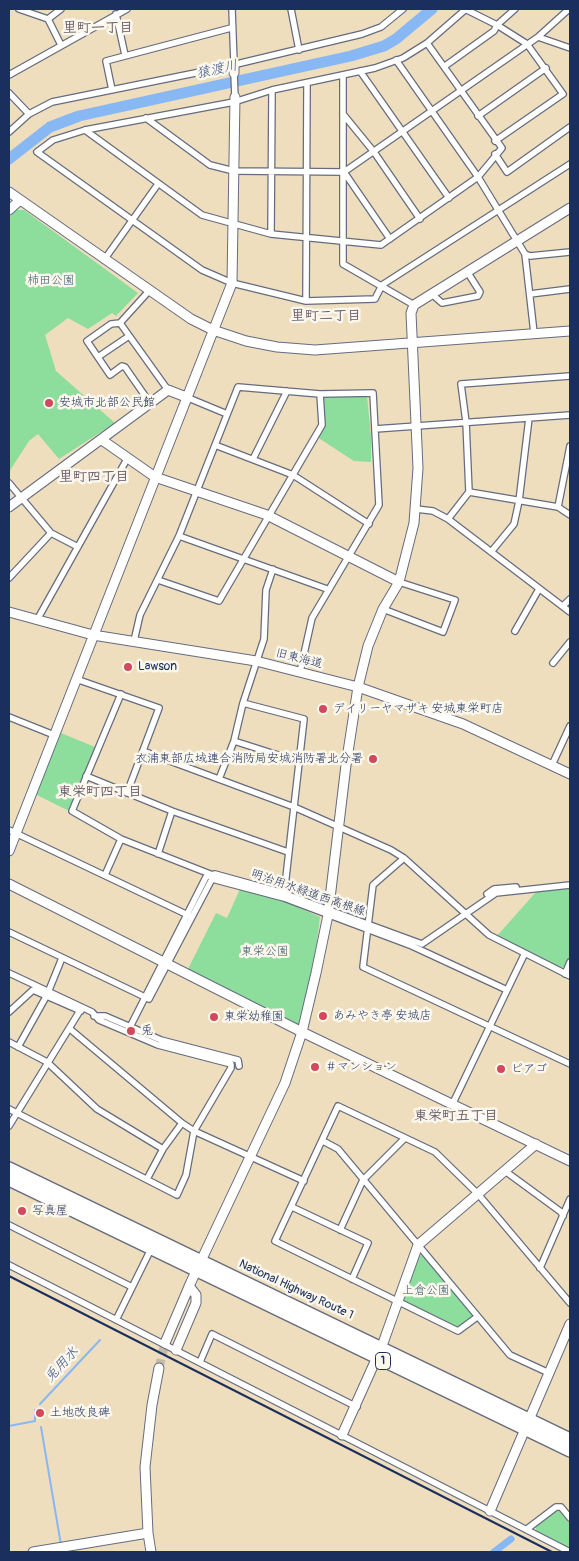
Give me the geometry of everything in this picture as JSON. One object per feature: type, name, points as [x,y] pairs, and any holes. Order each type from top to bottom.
[{"type":"highway","name":"National Highway Route 1","points":[[9,1168],[377,1358],[526,1424],[570,1439]]},
{"type":"highway","name":"National Highway Route 1","points":[[9,1180],[151,1249],[198,1266],[382,1346],[526,1424],[570,1451]]},
{"type":"street","points":[[19,9],[48,19],[62,45]]},
{"type":"street","points":[[48,19],[61,9]]},
{"type":"street","points":[[9,75],[127,9]]},
{"type":"street","points":[[9,851],[12,832],[54,735],[232,282],[234,63],[232,9]]},
{"type":"street","points":[[291,9],[299,50]]},
{"type":"street","points":[[9,132],[29,114],[52,102],[299,50],[371,30],[380,26],[403,9]]},
{"type":"street","points":[[495,141],[563,94],[527,44],[497,24],[466,9],[427,43],[403,58],[343,76],[85,130],[53,140],[38,152],[202,270],[232,282],[306,301],[375,299],[382,285],[570,164]]},
{"type":"street","points":[[445,66],[494,31],[497,24],[516,9]]},
{"type":"street","points":[[146,118],[210,165],[234,171],[344,172],[527,44],[569,9]]},
{"type":"street","points":[[116,14],[125,56]]},
{"type":"street","points":[[112,90],[106,61],[232,28]]},
{"type":"street","points":[[538,36],[570,48]]},
{"type":"street","points":[[85,130],[202,215],[270,234],[381,245],[478,177],[495,154],[502,148],[495,141],[445,66],[427,43]]},
{"type":"street","points":[[396,60],[500,210],[525,254],[534,333]]},
{"type":"street","points":[[478,116],[546,68]]},
{"type":"street","points":[[360,71],[449,198]]},
{"type":"street","points":[[343,76],[343,264],[414,305]]},
{"type":"street","points":[[306,301],[307,84]]},
{"type":"street","points":[[270,234],[272,90]]},
{"type":"street","points":[[9,93],[29,114]]},
{"type":"street","points":[[344,114],[374,152],[420,219]]},
{"type":"street","points":[[495,154],[507,172],[570,127]]},
{"type":"street","points":[[344,172],[390,238]]},
{"type":"street","points":[[104,260],[158,184]]},
{"type":"street","points":[[9,192],[190,319],[213,330],[277,347],[314,350],[570,331]]},
{"type":"street","points":[[9,210],[20,200]]},
{"type":"street","points":[[165,1343],[198,1266],[285,1083],[302,1032],[328,912],[340,827],[346,765],[358,687],[368,646],[383,609],[399,582],[408,552],[416,509],[416,426],[411,313],[414,305],[433,295],[570,208]]},
{"type":"street","points":[[525,254],[530,256],[570,252]]},
{"type":"street","points":[[433,295],[442,303],[478,296],[480,292],[468,273]]},
{"type":"street","points":[[530,294],[570,289]]},
{"type":"street","points":[[149,291],[120,323],[111,324],[86,341],[110,375],[122,366],[125,367],[150,404]]},
{"type":"street","points":[[120,323],[168,390],[227,414]]},
{"type":"street","points":[[98,357],[128,336]]},
{"type":"street","points":[[448,519],[469,492],[466,422],[461,384],[570,376]]},
{"type":"street","points":[[134,641],[140,615],[179,536],[238,388],[320,394],[373,393],[379,505],[350,555],[327,589],[312,618],[300,672]]},
{"type":"street","points":[[9,507],[22,495],[102,440],[168,390]]},
{"type":"street","points":[[253,459],[287,391]]},
{"type":"street","points":[[158,580],[219,601],[267,516],[322,425],[320,394]]},
{"type":"street","points":[[375,430],[570,415]]},
{"type":"street","points":[[491,552],[514,524],[519,500],[529,418]]},
{"type":"street","points":[[102,440],[154,477],[267,516],[350,555],[399,582],[455,600],[443,632],[383,609]]},
{"type":"street","points":[[215,445],[293,475],[369,524]]},
{"type":"street","points":[[558,506],[570,446]]},
{"type":"street","points":[[37,620],[127,459]]},
{"type":"street","points":[[9,483],[22,495],[51,533],[78,547]]},
{"type":"street","points":[[469,492],[558,506],[570,515]]},
{"type":"street","points":[[416,509],[432,511],[448,519],[570,612]]},
{"type":"street","points":[[9,578],[51,533]]},
{"type":"street","points":[[179,536],[327,589]]},
{"type":"street","points":[[218,779],[234,741],[243,703],[264,639],[266,590],[272,569]]},
{"type":"street","points":[[515,631],[540,588]]},
{"type":"street","points":[[563,606],[570,599]]},
{"type":"street","name":"旧東海道","points":[[9,612],[93,634],[256,661],[358,687],[463,724],[570,774]]},
{"type":"street","points":[[553,663],[570,642]]},
{"type":"street","points":[[76,679],[159,708],[126,793]]},
{"type":"street","points":[[122,694],[86,776],[172,811],[288,852]]},
{"type":"street","points":[[243,703],[304,719],[284,895]]},
{"type":"street","points":[[9,717],[54,735]]},
{"type":"street","points":[[552,765],[570,726]]},
{"type":"street","points":[[234,741],[300,762]]},
{"type":"street","points":[[142,751],[294,807],[404,858],[489,935],[524,955],[568,975],[570,962]]},
{"type":"street","name":"明治用水緑道西高根線","points":[[86,776],[72,811],[121,839],[211,877],[215,874],[284,895],[415,944],[507,990]]},
{"type":"street","points":[[158,854],[172,811]]},
{"type":"street","points":[[12,832],[189,916]]},
{"type":"street","points":[[105,876],[121,839]]},
{"type":"street","points":[[404,858],[373,885],[363,967],[570,1064]]},
{"type":"street","points":[[130,1027],[144,997],[189,916],[206,876],[211,877]]},
{"type":"street","points":[[415,944],[463,913],[494,889],[570,883]]},
{"type":"street","points":[[9,884],[302,1032],[570,1160]]},
{"type":"street","points":[[9,932],[144,997]]},
{"type":"street","points":[[453,1104],[524,955]]},
{"type":"street","points":[[18,1047],[47,994],[62,958]]},
{"type":"street","points":[[9,974],[96,1016],[99,1020],[158,1045],[231,1064],[231,1072],[194,1131],[186,1175],[177,1195],[9,1109]]},
{"type":"street","points":[[9,1012],[33,990],[47,994]]},
{"type":"street","points":[[9,1126],[15,1113],[81,1009]]},
{"type":"street","points":[[96,1016],[105,1016],[161,1040],[238,1060],[239,1066]]},
{"type":"street","points":[[70,1029],[194,1131],[304,1181]]},
{"type":"street","points":[[9,1042],[47,1062],[97,1110],[163,1149]]},
{"type":"street","points":[[477,1317],[458,1331],[275,1241],[338,1106],[435,1152],[478,1194],[570,1302]]},
{"type":"street","points":[[147,1179],[163,1149],[182,1123]]},
{"type":"street","points":[[340,1230],[363,1180],[405,1138]]},
{"type":"street","points":[[323,1141],[338,1148],[510,1355],[549,1373]]},
{"type":"street","points":[[342,1435],[357,1407],[382,1346],[418,1245],[536,1144]]},
{"type":"street","points":[[505,1171],[561,1212],[563,1216]]},
{"type":"street","points":[[540,1268],[570,1199]]},
{"type":"street","points":[[292,1207],[368,1243],[352,1279]]},
{"type":"street","points":[[9,1225],[132,1287]]},
{"type":"street","points":[[116,1320],[151,1249]]},
{"type":"street","points":[[9,1265],[570,1552]]},
{"type":"street","points":[[176,1350],[196,1303],[196,1295],[189,1286]]},
{"type":"street","points":[[490,1511],[570,1324]]},
{"type":"street","points":[[200,1362],[212,1334],[357,1407]]},
{"type":"street","points":[[151,1552],[148,1533],[145,1468],[147,1439],[159,1368]]},
{"type":"street","points":[[528,1529],[556,1507],[561,1507],[570,1518]]},
{"type":"street","points":[[33,1552],[148,1533]]},
{"type":"green space","name":"柿田公園","points":[[15,210],[24,210],[138,293],[116,316],[112,313],[88,329],[68,318],[45,335],[56,371],[115,423],[59,459],[38,434],[29,441],[9,472],[9,215]]},
{"type":"green space","points":[[324,395],[367,396],[371,437],[371,462],[354,461],[317,437],[324,425]]},
{"type":"green space","points":[[61,733],[95,747],[69,811],[35,794]]},
{"type":"green space","points":[[570,888],[570,956],[565,966],[561,968],[496,937],[536,892]]},
{"type":"green space","name":"東栄公園","points":[[240,889],[282,900],[320,917],[313,973],[300,1029],[187,971],[216,913],[227,918]]},
{"type":"green space","name":"上倉公園","points":[[423,1255],[472,1314],[472,1317],[459,1327],[404,1302],[402,1299],[418,1256]]},
{"type":"green space","points":[[555,1511],[559,1511],[570,1524],[570,1549],[536,1531],[536,1526]]},
{"type":"waterway","name":"猿渡川","points":[[9,159],[50,127],[79,116],[351,56],[384,46],[396,39],[432,9]]},
{"type":"waterway","name":"兎用水","points":[[40,1404],[100,1340]]},
{"type":"waterway","name":"兎用水","points":[[9,1426],[35,1421],[35,1410]]},
{"type":"waterway","points":[[41,1427],[61,1545]]},
{"type":"waterway","points":[[494,1552],[511,1539]]},
{"type":"tunnel","points":[[159,1368],[165,1343]]},
{"type":"railway","points":[[9,1276],[552,1552]]},
{"type":"place","name":"安城市北部公民館","points":[[49,403]]},
{"type":"place","name":"Lawson","points":[[128,667]]},
{"type":"place","name":"デイリーヤマザキ 安城東栄町店","points":[[323,709]]},
{"type":"place","name":"衣浦東部広域連合消防局安城消防署北分署","points":[[373,759]]},
{"type":"place","name":"あみやき亭 安城店","points":[[323,1016]]},
{"type":"place","name":"東栄幼稚園","points":[[214,1017]]},
{"type":"place","name":"兎","points":[[131,1031]]},
{"type":"place","name":"＃マンション","points":[[315,1067]]},
{"type":"place","name":"ピアゴ","points":[[501,1069]]},
{"type":"place","name":"写真屋","points":[[22,1211]]},
{"type":"place","name":"土地改良碑","points":[[40,1413]]},
{"type":"district","name":"里町一丁目","points":[[98,28]]},
{"type":"district","name":"里町二丁目","points":[[326,316]]},
{"type":"district","name":"里町四丁目","points":[[94,477]]},
{"type":"district","name":"東栄町四丁目","points":[[100,792]]},
{"type":"district","name":"東栄町五丁目","points":[[456,1116]]}]
